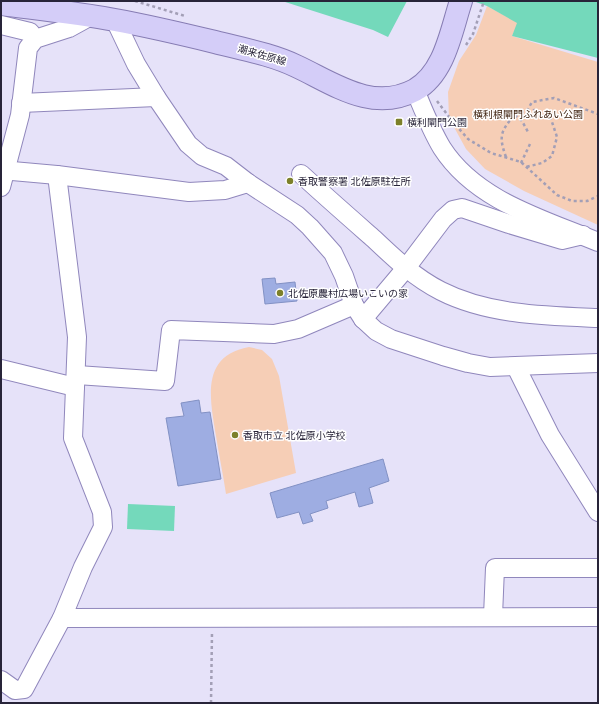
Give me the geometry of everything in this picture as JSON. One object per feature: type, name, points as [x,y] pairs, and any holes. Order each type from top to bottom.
[{"type":"main road","name":"潮来佐原線","points":[[1,4],[115,20],[267,56],[295,65],[351,94],[368,98],[395,96],[415,90],[425,82],[438,66],[461,1]]},
{"type":"street","points":[[1,188],[4,170],[20,115],[28,48],[35,39],[68,28],[89,16]]},
{"type":"street","points":[[115,20],[136,64],[156,97],[188,144],[202,156],[226,166],[248,183],[297,215],[321,238],[333,253],[359,312],[376,331],[391,339],[443,356],[490,367],[598,363]]},
{"type":"street","points":[[1,25],[30,32],[35,39]]},
{"type":"street","points":[[415,90],[442,147],[457,168],[476,186],[516,207],[590,239]]},
{"type":"street","points":[[21,103],[156,97]]},
{"type":"street","points":[[4,170],[57,175],[189,192],[225,190],[248,183]]},
{"type":"street","points":[[301,174],[406,268],[441,291],[490,307],[512,312],[541,316],[598,318]]},
{"type":"street","points":[[1,680],[15,690],[24,689],[62,618],[83,567],[103,527],[102,512],[73,438],[77,337],[57,175]]},
{"type":"street","points":[[1,370],[76,381],[165,381],[171,330],[274,334],[359,312],[406,268],[443,219],[453,210],[462,208],[562,240],[590,239]]},
{"type":"street","points":[[516,367],[550,435],[598,512]]},
{"type":"street","points":[[493,616],[495,568],[598,568]]},
{"type":"street","points":[[62,618],[598,617]]},
{"type":"path","points":[[478,19],[484,1]]},
{"type":"path","points":[[527,111],[532,102],[554,98],[598,114]]},
{"type":"path","points":[[440,104],[468,139],[491,153],[521,162],[557,195],[572,201],[587,201],[598,196]]},
{"type":"path","points":[[506,158],[500,140],[506,125],[516,113],[535,110],[551,119],[557,137],[552,156],[542,163],[526,167]]},
{"type":"path","points":[[515,116],[522,121],[528,132]]},
{"type":"path","points":[[521,163],[530,144]]},
{"type":"path","points":[[211,703],[212,617]]},
{"type":"green space","name":"横利根閘門ふれあい公園","points":[[487,6],[518,23],[512,36],[598,62],[598,225],[524,191],[485,169],[466,149],[449,118],[448,92],[459,61],[476,35]]},
{"type":"green space","points":[[249,347],[262,350],[272,359],[279,376],[296,473],[226,494],[212,408],[212,381],[215,369],[222,360],[233,352]]},
{"type":"shaded area","points":[[282,1],[407,1],[388,37],[373,30]]},
{"type":"shaded area","points":[[473,1],[598,1],[598,58],[512,36],[517,23],[487,6]]},
{"type":"shaded area","points":[[128,504],[175,506],[174,531],[127,529]]},
{"type":"building","name":"北佐原農村広場いこいの家","points":[[275,278],[276,284],[295,282],[297,301],[265,304],[262,279]]},
{"type":"building","points":[[199,400],[201,413],[210,412],[221,479],[178,486],[166,418],[184,416],[181,403]]},
{"type":"building","points":[[383,459],[389,481],[369,488],[373,503],[359,507],[355,492],[326,501],[328,508],[310,514],[313,521],[303,524],[299,512],[277,518],[270,493]]},
{"type":"place","name":"横利閘門公園","points":[[399,122]]},
{"type":"place","name":"香取警察署 北佐原駐在所","points":[[290,181]]},
{"type":"place","name":"北佐原農村広場いこいの家","points":[[280,293]]},
{"type":"place","name":"香取市立 北佐原小学校","points":[[235,435]]}]
